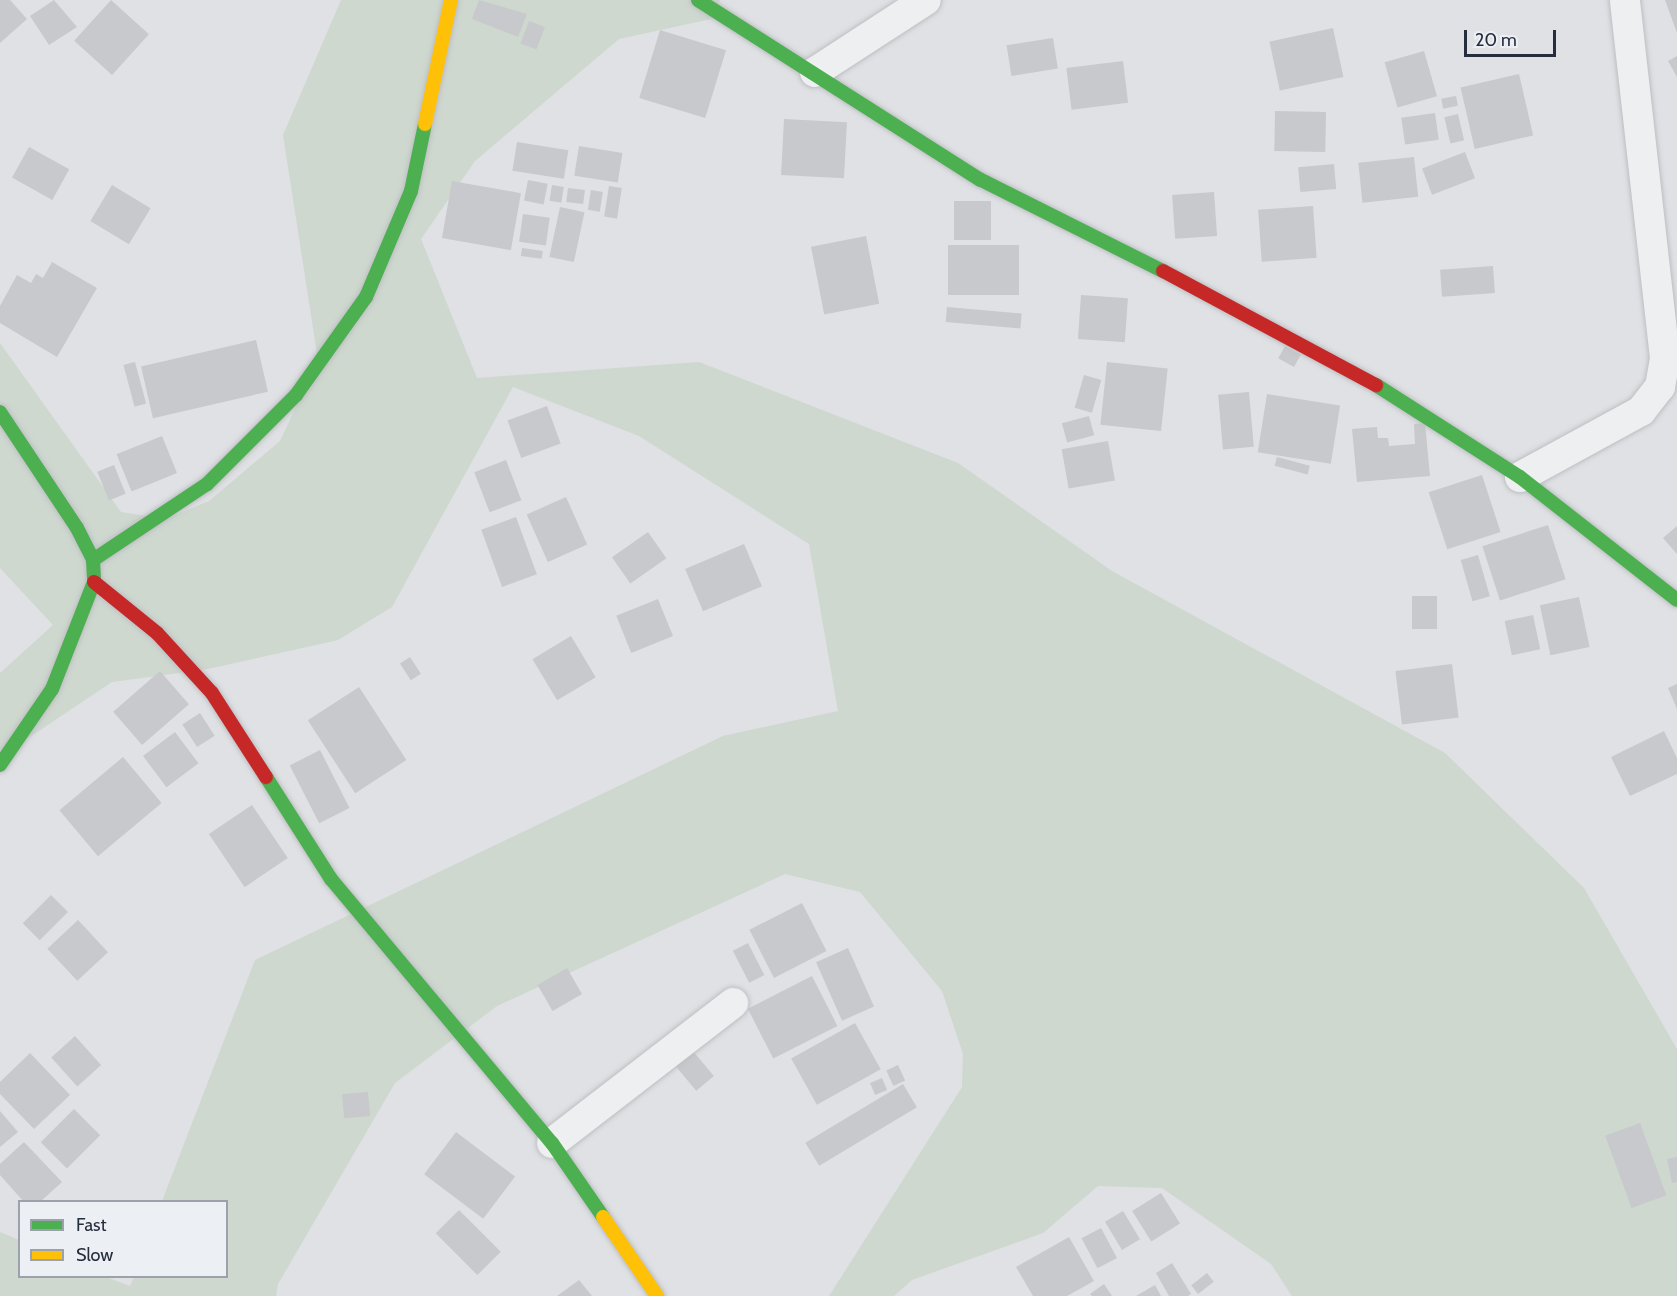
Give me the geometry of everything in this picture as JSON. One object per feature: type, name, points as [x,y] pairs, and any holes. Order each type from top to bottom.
[{"type":"street","points":[[93,560],[207,484],[296,395],[366,297],[411,191],[451,0]]},
{"type":"street","points":[[698,0],[816,72],[981,180],[1275,328],[1399,398],[1520,477],[1677,600]]},
{"type":"street","points":[[816,72],[926,0]]},
{"type":"street","points":[[1520,477],[1641,411],[1660,387],[1665,358],[1625,0]]},
{"type":"street","points":[[0,412],[93,560],[94,582],[52,689],[0,765]]},
{"type":"street","points":[[94,582],[157,633],[212,693],[332,879],[552,1143],[657,1296]]},
{"type":"street","points":[[552,1143],[733,1003]]},
{"type":"shaded area","points":[[341,0],[720,0],[711,19],[619,39],[475,161],[421,239],[477,378],[699,362],[958,463],[1112,571],[1445,753],[1584,888],[1677,1049],[1677,1296],[1292,1296],[1271,1264],[1162,1188],[1098,1186],[1043,1233],[912,1280],[894,1296],[829,1296],[962,1087],[963,1054],[942,991],[860,892],[785,874],[497,1006],[395,1083],[278,1284],[276,1296],[0,1296],[0,1232],[18,1240],[18,1278],[109,1278],[130,1286],[134,1278],[228,1278],[228,1200],[162,1200],[255,960],[723,736],[838,711],[809,544],[639,436],[513,387],[392,607],[338,640],[208,669],[112,682],[0,757],[0,673],[53,625],[0,568],[0,343],[121,512],[166,519],[209,501],[280,441],[318,360],[283,135]]},
{"type":"building","points":[[0,0],[10,0],[27,19],[0,43]]},
{"type":"building","points":[[54,0],[77,27],[49,45],[30,16]]},
{"type":"building","points":[[111,0],[149,34],[112,75],[74,41]]},
{"type":"building","points":[[479,0],[527,14],[518,37],[472,19]]},
{"type":"building","points":[[1665,0],[1677,0],[1677,33]]},
{"type":"building","points":[[529,21],[545,27],[536,49],[520,43]]},
{"type":"building","points":[[1333,28],[1343,77],[1280,90],[1269,42]]},
{"type":"building","points":[[660,30],[726,50],[705,118],[639,98]]},
{"type":"building","points":[[1053,38],[1058,69],[1011,76],[1007,45]]},
{"type":"building","points":[[1424,51],[1437,96],[1398,107],[1385,62]]},
{"type":"building","points":[[1677,56],[1677,77],[1668,61]]},
{"type":"building","points":[[1123,61],[1128,103],[1072,110],[1066,68]]},
{"type":"building","points":[[1519,74],[1533,135],[1475,149],[1461,87]]},
{"type":"building","points":[[1456,96],[1458,106],[1443,109],[1441,99]]},
{"type":"building","points":[[1275,111],[1326,112],[1325,152],[1274,151]]},
{"type":"building","points":[[1435,113],[1439,140],[1405,144],[1401,118]]},
{"type":"building","points":[[1458,114],[1464,140],[1450,143],[1444,117]]},
{"type":"building","points":[[784,119],[847,122],[844,178],[781,175]]},
{"type":"building","points":[[517,142],[568,150],[564,179],[512,171]]},
{"type":"building","points":[[579,146],[622,153],[618,183],[574,176]]},
{"type":"building","points":[[29,147],[69,169],[52,200],[12,178]]},
{"type":"building","points":[[1465,152],[1475,178],[1432,195],[1422,168]]},
{"type":"building","points":[[1414,157],[1418,197],[1362,203],[1358,163]]},
{"type":"building","points":[[1334,164],[1336,189],[1300,192],[1298,167]]},
{"type":"building","points":[[528,180],[548,184],[544,204],[524,201]]},
{"type":"building","points":[[452,181],[521,193],[511,250],[442,238]]},
{"type":"building","points":[[112,185],[151,208],[129,244],[90,221]]},
{"type":"building","points":[[552,185],[564,187],[561,203],[549,201]]},
{"type":"building","points":[[609,186],[622,188],[617,219],[604,217]]},
{"type":"building","points":[[568,188],[585,190],[583,204],[566,202]]},
{"type":"building","points":[[591,190],[603,192],[600,212],[588,210]]},
{"type":"building","points":[[1214,192],[1217,236],[1175,239],[1172,195]]},
{"type":"building","points":[[954,201],[991,201],[991,240],[954,240]]},
{"type":"building","points":[[1313,206],[1317,258],[1262,262],[1258,210]]},
{"type":"building","points":[[560,207],[584,212],[574,262],[549,257]]},
{"type":"building","points":[[523,214],[550,218],[546,245],[519,242]]},
{"type":"building","points":[[866,236],[879,304],[824,314],[811,247]]},
{"type":"building","points":[[948,245],[1019,245],[1019,295],[948,295]]},
{"type":"building","points":[[522,248],[543,251],[542,259],[521,256]]},
{"type":"building","points":[[52,262],[97,288],[57,357],[0,323],[0,306],[17,275],[31,283],[36,274],[43,278]]},
{"type":"building","points":[[1493,266],[1495,293],[1442,297],[1440,270]]},
{"type":"building","points":[[1081,295],[1128,298],[1125,342],[1078,339]]},
{"type":"building","points":[[947,307],[1022,314],[1020,328],[946,322]]},
{"type":"building","points":[[256,340],[268,392],[153,418],[141,367]]},
{"type":"building","points":[[1285,346],[1301,355],[1294,367],[1278,358]]},
{"type":"building","points":[[135,362],[146,404],[135,407],[123,365]]},
{"type":"building","points":[[1107,362],[1168,368],[1161,431],[1100,425]]},
{"type":"building","points":[[1084,375],[1101,380],[1092,413],[1075,408]]},
{"type":"building","points":[[1249,392],[1254,447],[1223,449],[1218,395]]},
{"type":"building","points":[[1267,394],[1340,406],[1331,464],[1258,452]]},
{"type":"building","points":[[547,406],[561,444],[521,458],[508,420]]},
{"type":"building","points":[[1089,416],[1094,435],[1067,443],[1062,423]]},
{"type":"building","points":[[1425,423],[1430,476],[1357,482],[1352,429],[1377,427],[1378,438],[1388,438],[1389,446],[1415,444],[1414,424]]},
{"type":"building","points":[[162,436],[177,473],[132,491],[117,454]]},
{"type":"building","points":[[1108,441],[1115,480],[1069,489],[1062,449]]},
{"type":"building","points":[[1277,457],[1310,466],[1308,474],[1275,466]]},
{"type":"building","points":[[506,460],[521,500],[490,512],[474,472]]},
{"type":"building","points":[[114,465],[126,494],[109,500],[97,472]]},
{"type":"building","points":[[1482,475],[1501,532],[1447,549],[1429,492]]},
{"type":"building","points":[[566,497],[587,545],[548,562],[527,514]]},
{"type":"building","points":[[516,517],[537,574],[502,587],[481,530]]},
{"type":"building","points":[[1548,525],[1566,579],[1500,601],[1482,546]]},
{"type":"building","points":[[1677,526],[1677,554],[1663,538]]},
{"type":"building","points":[[648,532],[666,558],[630,583],[612,557]]},
{"type":"building","points":[[744,544],[762,586],[703,611],[685,569]]},
{"type":"building","points":[[1478,555],[1490,596],[1473,601],[1461,560]]},
{"type":"building","points":[[1412,596],[1437,596],[1437,629],[1412,629]]},
{"type":"building","points":[[1579,597],[1590,647],[1550,655],[1540,605]]},
{"type":"building","points":[[658,599],[673,636],[631,653],[616,616]]},
{"type":"building","points":[[1533,615],[1540,649],[1512,655],[1505,621]]},
{"type":"building","points":[[571,636],[596,677],[557,700],[532,659]]},
{"type":"building","points":[[410,657],[421,674],[411,680],[400,664]]},
{"type":"building","points":[[1452,664],[1459,718],[1402,725],[1395,671]]},
{"type":"building","points":[[160,671],[189,704],[142,745],[113,712]]},
{"type":"building","points":[[1677,684],[1677,709],[1668,688]]},
{"type":"building","points":[[359,687],[406,760],[355,793],[308,720]]},
{"type":"building","points":[[200,713],[215,736],[197,747],[182,724]]},
{"type":"building","points":[[1664,731],[1677,758],[1677,774],[1630,796],[1611,757]]},
{"type":"building","points":[[175,732],[198,763],[167,787],[143,756]]},
{"type":"building","points":[[320,750],[350,808],[319,823],[290,765]]},
{"type":"building","points":[[123,757],[162,803],[98,856],[59,810]]},
{"type":"building","points":[[252,805],[288,858],[245,887],[209,834]]},
{"type":"building","points":[[51,895],[68,912],[40,940],[23,923]]},
{"type":"building","points":[[802,903],[827,951],[774,978],[749,930]]},
{"type":"building","points":[[78,920],[108,952],[77,981],[47,949]]},
{"type":"building","points":[[748,943],[764,975],[749,983],[733,951]]},
{"type":"building","points":[[848,948],[874,1006],[842,1021],[816,962]]},
{"type":"building","points":[[567,968],[582,994],[553,1011],[538,985]]},
{"type":"building","points":[[812,976],[837,1026],[773,1059],[748,1009]]},
{"type":"building","points":[[855,1023],[881,1069],[817,1105],[791,1058]]},
{"type":"building","points":[[75,1036],[101,1065],[77,1086],[51,1057]]},
{"type":"building","points":[[692,1050],[714,1076],[696,1091],[674,1065]]},
{"type":"building","points":[[30,1053],[70,1095],[34,1129],[0,1094],[0,1082]]},
{"type":"building","points":[[898,1065],[905,1080],[893,1086],[886,1070]]},
{"type":"building","points":[[882,1078],[887,1090],[875,1095],[870,1083]]},
{"type":"building","points":[[903,1084],[917,1107],[819,1166],[805,1143]]},
{"type":"building","points":[[368,1092],[370,1116],[344,1118],[342,1094]]},
{"type":"building","points":[[74,1109],[100,1135],[67,1168],[41,1142]]},
{"type":"building","points":[[0,1111],[18,1132],[0,1147]]},
{"type":"building","points":[[1640,1123],[1666,1195],[1632,1208],[1605,1136]]},
{"type":"building","points":[[456,1132],[515,1177],[483,1219],[424,1174]]},
{"type":"building","points":[[24,1142],[62,1182],[42,1200],[22,1200],[0,1175],[0,1164]]},
{"type":"building","points":[[1677,1157],[1677,1182],[1672,1183],[1667,1159]]},
{"type":"building","points":[[1161,1193],[1180,1224],[1151,1242],[1132,1211]]},
{"type":"building","points":[[459,1210],[501,1252],[477,1275],[436,1233]]},
{"type":"building","points":[[1123,1211],[1140,1239],[1122,1250],[1105,1222]]},
{"type":"building","points":[[1101,1228],[1117,1258],[1098,1268],[1082,1238]]},
{"type":"building","points":[[1069,1237],[1094,1281],[1067,1296],[1033,1296],[1016,1267]]},
{"type":"building","points":[[1172,1263],[1191,1294],[1188,1296],[1169,1296],[1156,1273]]},
{"type":"building","points":[[1207,1273],[1214,1282],[1198,1294],[1191,1285]]},
{"type":"building","points":[[579,1280],[592,1296],[557,1296]]},
{"type":"building","points":[[1104,1284],[1112,1296],[1092,1296],[1090,1294]]},
{"type":"building","points":[[1155,1285],[1161,1296],[1136,1296]]},
{"type":"traffic: fast","points":[[698,0],[981,180],[1163,271]]},
{"type":"traffic: fast","points":[[93,560],[207,484],[296,395],[366,297],[411,191],[425,124]]},
{"type":"traffic: fast","points":[[1376,385],[1520,477],[1677,600]]},
{"type":"traffic: fast","points":[[0,412],[77,528],[93,560],[94,582],[52,689],[0,765]]},
{"type":"traffic: fast","points":[[266,777],[331,879],[552,1143],[603,1217]]},
{"type":"traffic: slow","points":[[425,124],[451,0]]},
{"type":"traffic: slow","points":[[603,1217],[657,1296]]},
{"type":"traffic: jam","points":[[1163,271],[1376,385]]},
{"type":"traffic: jam","points":[[94,582],[157,633],[212,693],[266,777]]}]
